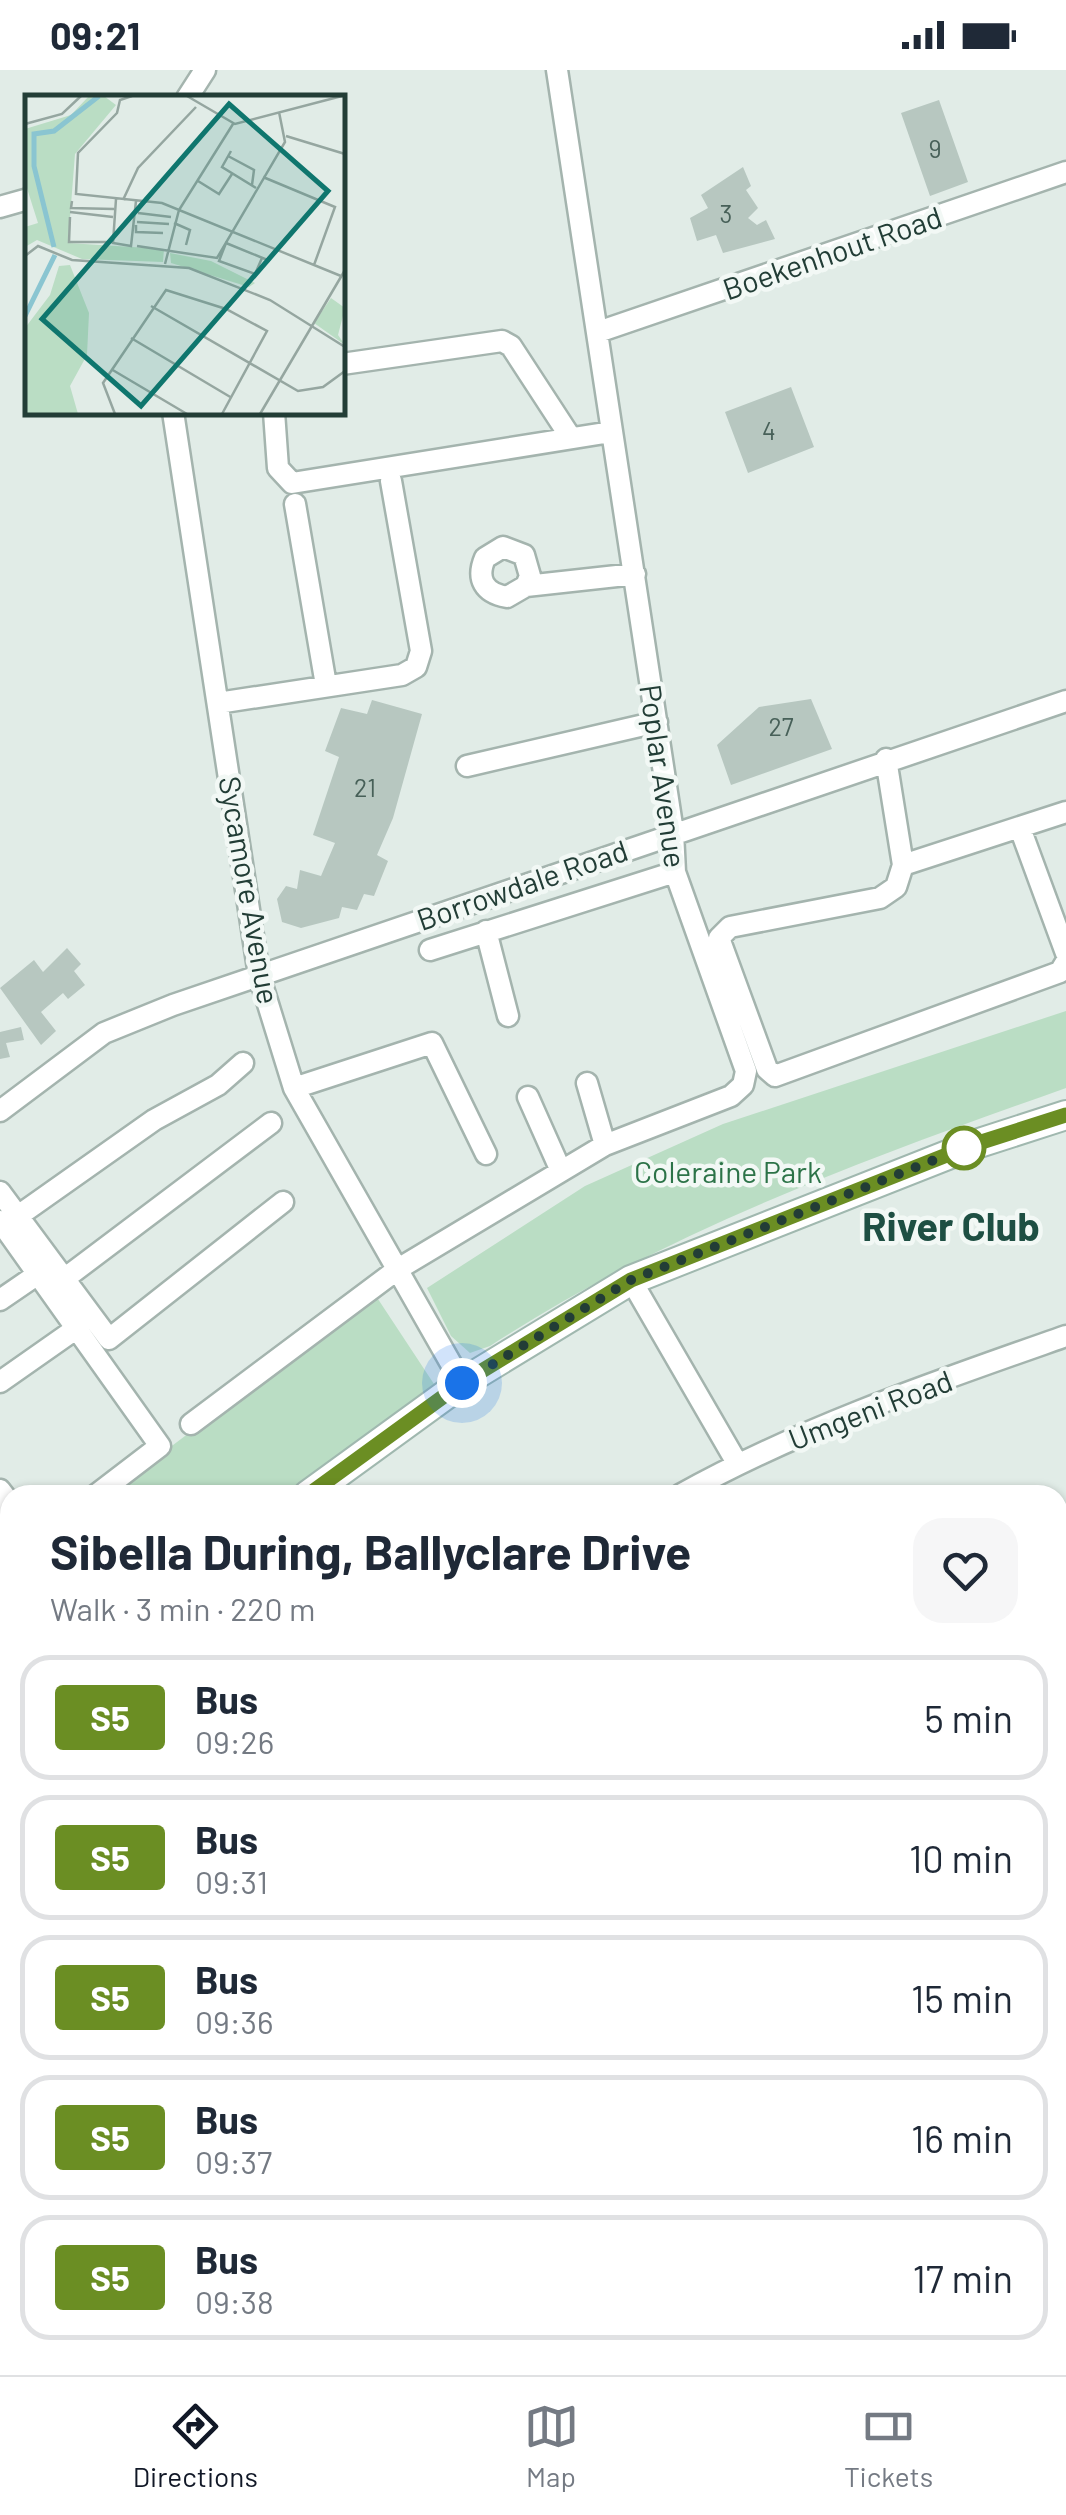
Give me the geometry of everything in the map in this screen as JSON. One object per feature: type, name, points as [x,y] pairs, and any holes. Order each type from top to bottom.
[{"type":"street","points":[[189,95],[205,70]]},
{"type":"street","name":"Poplar Avenue","points":[[191,1424],[398,1268],[605,1145],[730,1096],[743,1085],[746,1070],[674,872],[673,832],[636,574],[610,432],[557,70]]},
{"type":"street","name":"Boekenhout Road","points":[[598,332],[1066,172]]},
{"type":"street","points":[[0,207],[25,200]]},
{"type":"street","points":[[345,364],[502,341],[511,346],[571,438]]},
{"type":"street","name":"Sycamore Avenue","points":[[173,415],[259,976],[294,1088],[462,1383]]},
{"type":"street","points":[[274,415],[278,468],[285,481],[292,484],[610,432]]},
{"type":"street","points":[[218,703],[402,675],[420,660],[391,481]]},
{"type":"street","points":[[295,504],[326,685]]},
{"type":"street","points":[[526,586],[636,574]]},
{"type":"street","name":"Borrowdale Road","points":[[0,1111],[104,1033],[673,832],[1066,700]]},
{"type":"street","points":[[467,766],[657,722]]},
{"type":"street","points":[[886,760],[903,865],[896,887],[880,898],[724,930],[720,944],[772,1075],[1060,972],[1066,962]]},
{"type":"street","points":[[903,865],[1066,812]]},
{"type":"street","points":[[1020,828],[1066,953]]},
{"type":"street","points":[[430,950],[674,872]]},
{"type":"street","points":[[486,931],[508,1016]]},
{"type":"street","points":[[294,1088],[432,1043],[486,1154]]},
{"type":"street","points":[[9,1218],[154,1120],[218,1085],[243,1063]]},
{"type":"street","points":[[587,1082],[605,1145]]},
{"type":"street","points":[[528,1097],[561,1171]]},
{"type":"street","points":[[322,1485],[462,1383],[631,1280],[972,1145],[1066,1115]]},
{"type":"street","points":[[64,1279],[271,1122]]},
{"type":"street","points":[[0,1192],[38,1274],[160,1446],[109,1485]]},
{"type":"street","points":[[9,1218],[111,1338],[284,1202]]},
{"type":"street","points":[[0,1300],[38,1274]]},
{"type":"street","points":[[631,1280],[737,1463]]},
{"type":"street","points":[[0,1382],[77,1328]]},
{"type":"street","name":"Umgeni Road","points":[[698,1485],[737,1463],[834,1421],[1066,1336]]},
{"type":"green space","name":"Coleraine Park","points":[[1066,1011],[1066,1088],[844,1170],[698,1232],[557,1305],[490,1346],[470,1353],[451,1336],[427,1288],[585,1186],[723,1124]]},
{"type":"green space","points":[[374,1293],[434,1384],[298,1485],[120,1485]]},
{"type":"building","points":[[939,100],[968,182],[930,196],[901,113]]},
{"type":"building","points":[[743,167],[751,186],[746,190],[758,208],[748,218],[757,225],[766,220],[775,239],[723,253],[716,235],[697,241],[690,218],[708,208],[701,195]]},
{"type":"building","points":[[791,387],[814,447],[748,473],[725,412]]},
{"type":"building","points":[[811,699],[832,749],[731,785],[717,745],[759,707]]},
{"type":"building","points":[[372,700],[422,714],[393,818],[377,855],[388,861],[374,896],[364,894],[357,910],[342,907],[339,918],[301,928],[282,922],[277,899],[286,886],[297,889],[300,870],[321,876],[335,843],[313,835],[339,757],[325,751],[341,708],[367,714]]},
{"type":"building","points":[[67,948],[81,964],[74,971],[85,985],[68,999],[63,993],[41,1012],[56,1031],[41,1045],[0,988],[34,960],[43,972]]},
{"type":"building","points":[[21,1027],[24,1040],[6,1043],[10,1057],[0,1059],[0,1032]]},
{"type":"bus line","name":"S5","points":[[321,1485],[462,1383],[631,1280],[698,1250],[972,1145],[1066,1115]]},
{"type":"district","name":"River Club","points":[[951,1225]]},
{"type":"route","points":[[462,1383],[631,1280],[698,1250],[972,1145],[964,1148]]}]
